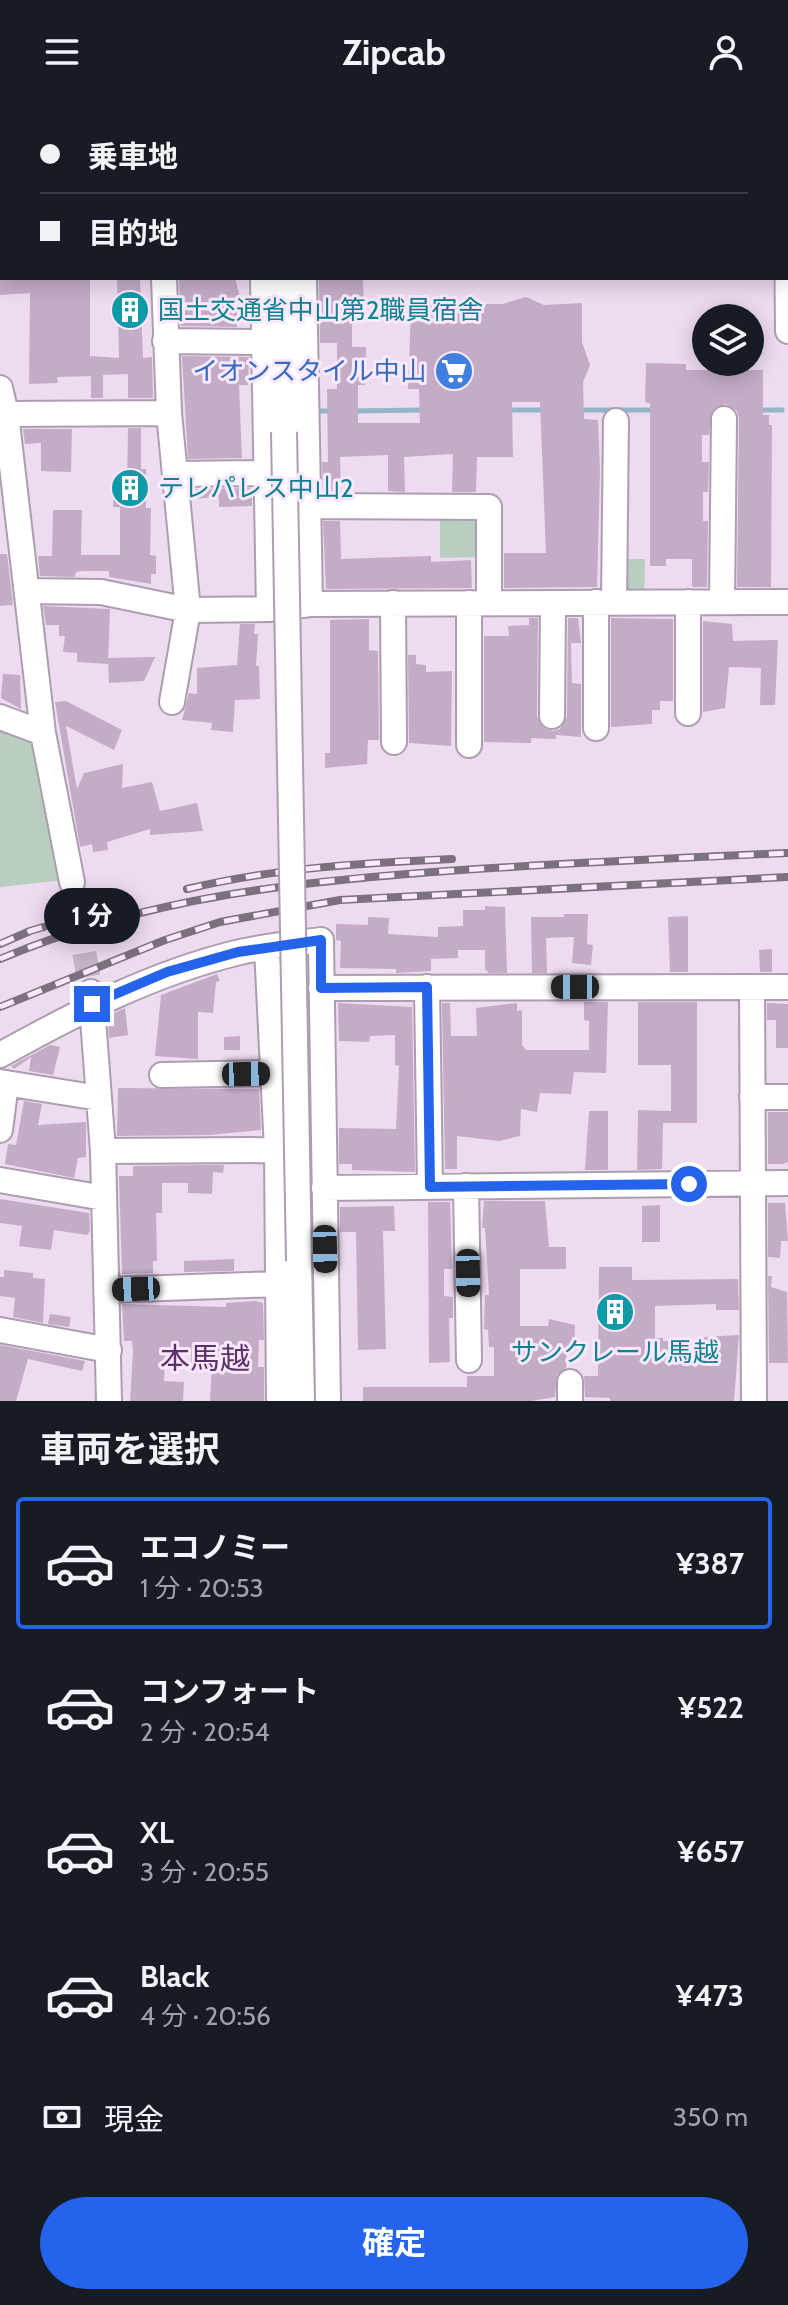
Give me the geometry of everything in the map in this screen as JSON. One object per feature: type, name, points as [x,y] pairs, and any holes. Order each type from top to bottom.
[{"type":"street","points":[[164,280],[169,413],[188,610],[172,702]]},
{"type":"street","points":[[263,280],[263,342],[275,438],[266,473],[269,609]]},
{"type":"street","points":[[284,280],[275,438],[302,1401]]},
{"type":"street","points":[[304,280],[310,604]]},
{"type":"street","points":[[787,280],[788,331]]},
{"type":"street","points":[[165,341],[263,342]]},
{"type":"street","points":[[0,388],[10,544],[27,591],[43,733],[72,882]]},
{"type":"street","points":[[5,430],[169,413]]},
{"type":"street","points":[[722,602],[724,419]]},
{"type":"street","points":[[596,728],[616,421]]},
{"type":"street","points":[[275,438],[307,443]]},
{"type":"street","points":[[175,474],[266,473]]},
{"type":"street","points":[[308,506],[489,507],[469,745]]},
{"type":"street","points":[[27,591],[101,592],[188,610],[269,609],[310,604],[788,602]]},
{"type":"street","points":[[688,602],[688,713]]},
{"type":"street","points":[[393,603],[394,742]]},
{"type":"street","points":[[552,716],[553,603]]},
{"type":"street","points":[[0,717],[43,733]]},
{"type":"street","points":[[0,1055],[92,998],[126,990],[167,972],[238,952],[321,940],[328,1401]]},
{"type":"street","points":[[267,948],[277,1150],[279,1401]]},
{"type":"street","points":[[427,987],[430,1187]]},
{"type":"street","points":[[752,987],[754,1401]]},
{"type":"street","points":[[321,988],[788,987]]},
{"type":"street","points":[[92,998],[103,1151],[109,1401]]},
{"type":"street","points":[[162,1075],[274,1073]]},
{"type":"street","points":[[0,1130],[3,1082],[99,1098]]},
{"type":"street","points":[[752,1097],[788,1097]]},
{"type":"street","points":[[103,1151],[277,1150]]},
{"type":"street","points":[[0,1180],[104,1198]]},
{"type":"street","points":[[324,1188],[788,1183]]},
{"type":"street","points":[[466,1186],[469,1360]]},
{"type":"street","points":[[107,1290],[278,1284]]},
{"type":"street","points":[[0,1330],[109,1350]]},
{"type":"green space","points":[[440,515],[476,516],[481,520],[482,557],[440,558]]},
{"type":"green space","points":[[614,559],[645,559],[644,602],[614,602]]},
{"type":"green space","points":[[0,725],[38,740],[65,880],[0,887]]},
{"type":"building","points":[[0,280],[90,280],[90,359],[91,356],[119,358],[117,280],[140,280],[143,358],[152,357],[153,398],[128,398],[128,374],[103,375],[103,398],[91,398],[91,376],[57,377],[58,383],[29,384],[30,293],[0,295]]},
{"type":"building","points":[[179,280],[236,280],[241,301],[237,301],[237,327],[181,326]]},
{"type":"building","points":[[319,280],[363,280],[364,307],[359,307],[359,321],[352,321],[352,347],[366,347],[365,385],[358,385],[358,423],[420,423],[419,389],[408,389],[411,311],[416,311],[416,304],[502,304],[526,297],[544,305],[582,303],[582,342],[590,365],[583,382],[584,419],[598,420],[597,587],[504,588],[504,553],[546,553],[540,402],[512,402],[513,457],[477,457],[476,492],[452,492],[453,454],[404,457],[405,492],[388,491],[388,455],[340,457],[341,491],[323,491],[322,462],[328,462],[327,389],[337,389],[337,343],[320,343]]},
{"type":"building","points":[[182,356],[249,357],[248,385],[239,385],[242,458],[188,459]]},
{"type":"building","points":[[646,363],[686,364],[686,370],[692,370],[692,376],[763,376],[763,415],[769,415],[769,425],[772,425],[771,587],[737,587],[739,419],[737,411],[725,404],[712,411],[709,435],[702,435],[702,462],[709,462],[708,492],[703,492],[703,521],[708,521],[707,587],[692,587],[692,559],[666,559],[666,566],[650,566],[650,403],[645,402]]},
{"type":"building","points":[[128,428],[141,428],[141,469],[146,469],[146,508],[151,508],[150,555],[156,556],[156,574],[151,574],[151,584],[109,577],[109,571],[76,572],[75,577],[40,576],[38,556],[52,556],[53,510],[82,510],[81,555],[120,555],[120,507],[113,507],[114,493],[127,493]]},
{"type":"building","points":[[23,429],[72,429],[71,472],[41,471],[41,443],[25,444]]},
{"type":"building","points":[[252,488],[252,506],[219,507],[219,497],[192,499],[191,489]]},
{"type":"building","points":[[323,521],[340,521],[341,559],[431,556],[431,562],[471,560],[472,588],[326,589]]},
{"type":"building","points":[[0,554],[7,554],[13,605],[0,606]]},
{"type":"building","points":[[43,606],[110,609],[108,664],[77,662],[77,653],[63,652],[65,636],[59,636],[59,625],[46,625]]},
{"type":"building","points":[[529,618],[538,618],[537,717],[544,728],[553,731],[560,729],[567,717],[568,618],[578,618],[581,643],[571,643],[572,683],[581,684],[581,737],[556,735],[556,739],[531,738],[531,743],[484,742],[484,636],[509,636],[508,626],[529,625]]},
{"type":"building","points":[[611,618],[673,619],[673,701],[660,701],[660,710],[652,710],[652,724],[611,727]]},
{"type":"building","points":[[369,619],[369,650],[378,651],[379,740],[368,740],[367,764],[325,768],[325,753],[330,753],[330,620]]},
{"type":"building","points":[[703,621],[732,624],[733,641],[778,640],[775,705],[760,705],[761,668],[729,667],[725,708],[703,712]]},
{"type":"building","points":[[240,624],[255,624],[254,634],[258,634],[256,666],[259,666],[260,699],[235,700],[233,732],[211,730],[212,723],[182,720],[189,693],[197,694],[197,668],[237,665]]},
{"type":"building","points":[[408,655],[416,655],[416,664],[426,665],[426,672],[452,671],[451,746],[409,743]]},
{"type":"building","points":[[155,657],[144,681],[109,683],[108,658]]},
{"type":"building","points":[[3,674],[20,675],[21,709],[1,698]]},
{"type":"building","points":[[66,701],[122,730],[114,750],[66,726],[77,789],[84,773],[123,764],[122,788],[152,782],[160,811],[197,803],[203,831],[150,835],[150,829],[107,842],[108,850],[93,852],[92,844],[80,847],[55,702]]},
{"type":"building","points":[[485,906],[505,907],[507,973],[489,973],[485,969],[485,950],[458,950],[458,958],[431,959],[431,971],[396,973],[396,969],[340,968],[341,941],[336,940],[336,924],[368,925],[368,917],[389,918],[388,934],[438,937],[438,927],[463,926],[463,910],[485,910]]},
{"type":"building","points":[[564,914],[588,914],[587,944],[593,945],[591,965],[572,963],[574,937],[546,938],[547,973],[532,973],[531,917],[564,917]]},
{"type":"building","points":[[688,916],[688,972],[670,972],[668,917]]},
{"type":"building","points":[[772,949],[772,972],[760,972],[759,950]]},
{"type":"building","points":[[217,974],[220,981],[216,982],[213,1013],[198,1012],[198,1059],[155,1056],[161,995]]},
{"type":"building","points":[[584,1002],[608,1002],[606,1073],[574,1072],[571,1094],[540,1093],[537,1112],[521,1109],[520,1136],[499,1141],[457,1136],[457,1169],[445,1169],[442,1003],[450,1003],[451,1036],[477,1036],[476,1008],[517,1003],[517,1011],[522,1010],[522,1045],[526,1050],[589,1050],[589,1021],[584,1020]]},
{"type":"building","points":[[638,1002],[697,1002],[697,1123],[663,1123],[662,1169],[637,1170],[638,1110],[671,1111],[671,1065],[638,1065]]},
{"type":"building","points":[[338,1003],[412,1007],[415,1172],[352,1170],[352,1164],[339,1164],[339,1128],[396,1129],[399,1066],[395,1065],[395,1035],[370,1036],[369,1042],[339,1041]]},
{"type":"building","points":[[767,1003],[788,1004],[788,1048],[776,1048],[776,1020],[767,1020]]},
{"type":"building","points":[[125,1008],[128,1035],[109,1038],[108,1016]]},
{"type":"building","points":[[240,1036],[240,1050],[224,1050],[224,1037]]},
{"type":"building","points":[[50,1045],[60,1047],[53,1075],[29,1071],[31,1057],[14,1069],[11,1066]]},
{"type":"building","points":[[118,1088],[259,1089],[261,1130],[209,1135],[117,1136]]},
{"type":"building","points":[[24,1101],[42,1104],[38,1125],[86,1122],[86,1157],[78,1158],[74,1178],[5,1164],[8,1144],[16,1145]]},
{"type":"building","points":[[589,1111],[608,1111],[608,1170],[585,1170]]},
{"type":"building","points":[[768,1112],[788,1112],[788,1162],[783,1164],[768,1164]]},
{"type":"building","points":[[224,1165],[223,1173],[213,1172],[212,1194],[188,1193],[188,1183],[162,1183],[162,1213],[156,1213],[157,1261],[153,1261],[153,1273],[122,1274],[119,1176],[133,1176],[133,1166]]},
{"type":"building","points":[[0,1199],[89,1213],[90,1231],[87,1235],[54,1230],[51,1250],[19,1246],[22,1226],[0,1223]]},
{"type":"building","points":[[484,1201],[545,1201],[549,1247],[566,1247],[566,1269],[520,1269],[520,1326],[548,1326],[549,1319],[575,1325],[574,1349],[567,1349],[566,1368],[557,1375],[555,1397],[532,1401],[363,1401],[363,1387],[467,1387],[467,1376],[494,1376],[494,1347],[489,1347],[488,1330],[484,1329],[485,1295],[489,1295],[485,1228],[482,1228]]},
{"type":"building","points":[[428,1202],[450,1202],[452,1269],[444,1269],[444,1296],[453,1297],[453,1318],[449,1318],[450,1362],[429,1363]]},
{"type":"building","points":[[768,1203],[785,1203],[788,1241],[781,1241],[780,1258],[768,1257]]},
{"type":"building","points":[[660,1205],[660,1242],[642,1242],[642,1206]]},
{"type":"building","points":[[394,1206],[395,1231],[383,1231],[386,1349],[358,1350],[356,1232],[340,1232],[340,1207]]},
{"type":"building","points":[[234,1259],[234,1271],[184,1272],[184,1261]]},
{"type":"building","points":[[599,1267],[632,1267],[632,1280],[738,1279],[739,1310],[716,1310],[716,1304],[655,1306],[655,1338],[663,1338],[663,1341],[700,1342],[704,1337],[739,1335],[734,1401],[610,1401],[610,1398],[585,1397],[584,1376],[598,1376]]},
{"type":"building","points":[[4,1270],[33,1273],[33,1278],[45,1279],[43,1323],[13,1317],[15,1298],[0,1296],[0,1277],[4,1277]]},
{"type":"building","points":[[768,1276],[772,1276],[771,1287],[787,1292],[788,1363],[769,1363]]},
{"type":"building","points":[[226,1303],[263,1303],[264,1340],[259,1340],[258,1367],[264,1367],[264,1401],[210,1401],[212,1364],[191,1364],[191,1354],[165,1353],[164,1381],[184,1382],[183,1401],[130,1401],[133,1352],[132,1341],[124,1341],[122,1304],[226,1307]]},
{"type":"building","points":[[50,1314],[71,1317],[69,1327],[48,1324]]},
{"type":"building","points":[[0,1345],[85,1361],[82,1371],[28,1359],[16,1401],[0,1401]]},
{"type":"waterway","points":[[352,411],[426,410]]},
{"type":"waterway","points":[[508,410],[546,410]]},
{"type":"waterway","points":[[580,410],[654,410]]},
{"type":"waterway","points":[[760,410],[782,410]]},
{"type":"waterway","points":[[312,411],[334,411]]},
{"type":"tunnel","points":[[72,882],[91,992]]},
{"type":"railway","points":[[0,959],[113,920],[169,906],[284,886],[461,870],[788,853]]},
{"type":"railway","points":[[187,889],[286,871],[452,859]]},
{"type":"railway","points":[[0,1007],[165,940],[220,922],[340,900],[788,877]]},
{"type":"railway","points":[[0,944],[30,931],[101,910]]},
{"type":"place","name":"国土交通省中山第2職員宿舎","points":[[130,310]]},
{"type":"place","name":"イオンスタイル中山","points":[[454,371]]},
{"type":"place","name":"テレパレス中山2","points":[[130,488]]},
{"type":"place","name":"サンクレール馬越","points":[[615,1312]]},
{"type":"district","name":"本馬越","points":[[205,1359]]},
{"type":"route","points":[[92,1004],[167,972],[238,952],[321,940],[321,988],[427,987],[430,1187],[689,1184]]}]
